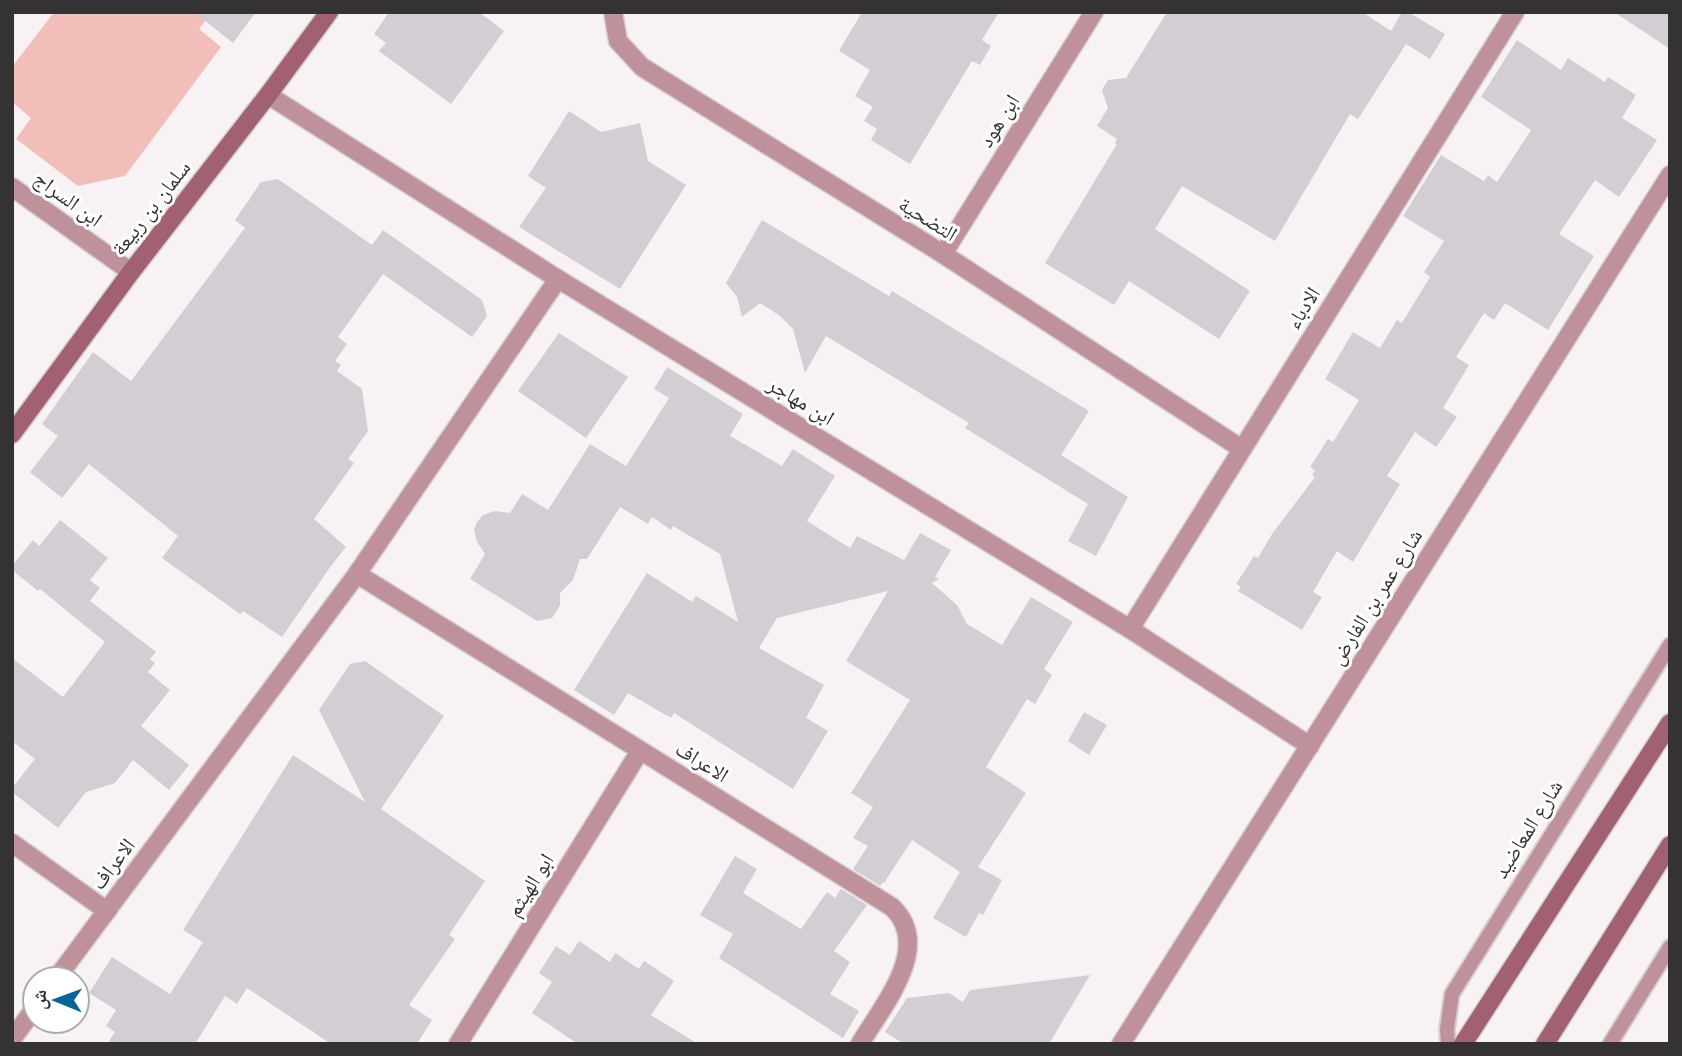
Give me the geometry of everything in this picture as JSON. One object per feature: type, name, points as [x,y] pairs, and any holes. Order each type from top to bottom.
[{"type":"street","name":"سلمان بن ربيعة","points":[[12,434],[131,272],[329,12]]},
{"type":"street","name":"التضحية","points":[[613,12],[618,41],[642,67],[943,254],[1242,449]]},
{"type":"street","name":"ابن هود","points":[[943,254],[1094,12]]},
{"type":"street","name":"الادباء","points":[[1130,629],[1515,12]]},
{"type":"street","name":"ابن مهاجر","points":[[268,95],[558,279],[1130,629],[1310,746]]},
{"type":"street","name":"شارع عمر بن الفارض","points":[[1121,1044],[1670,175]]},
{"type":"street","name":"ابن السراج","points":[[12,187],[131,272]]},
{"type":"street","name":"الاعراف","points":[[66,965],[357,574],[558,279]]},
{"type":"street","name":"الاعراف","points":[[357,574],[901,915],[909,939],[902,973],[860,1044]]},
{"type":"street","points":[[1463,1044],[1670,723]]},
{"type":"street","name":"ابو الهيثم","points":[[458,1044],[640,751]]},
{"type":"street","name":"الاعراف","points":[[12,844],[107,911]]},
{"type":"street","points":[[1545,1044],[1670,845]]},
{"type":"lane","name":"شارع المعاضيد","points":[[1448,1044],[1447,1029],[1452,994],[1670,645]]},
{"type":"lane","points":[[1610,1044],[1664,971],[1670,947]]},
{"type":"shaded area","points":[[54,12],[212,12],[199,29],[221,47],[125,176],[78,186],[16,139],[31,118],[12,102],[12,67]]},
{"type":"building","points":[[194,12],[256,12],[233,43]]},
{"type":"building","points":[[389,12],[479,12],[504,31],[451,104],[379,51],[386,43],[374,34]]},
{"type":"building","points":[[862,12],[999,12],[982,40],[991,46],[980,65],[972,61],[910,164],[871,140],[877,129],[864,121],[873,107],[855,96],[870,70],[839,51]]},
{"type":"building","points":[[1167,12],[1362,12],[1391,31],[1402,12],[1408,12],[1445,34],[1430,59],[1406,44],[1358,119],[1350,114],[1275,241],[1182,186],[1155,229],[1250,291],[1219,339],[1129,281],[1114,305],[1045,263],[1117,144],[1117,139],[1097,126],[1108,108],[1102,90],[1108,80],[1126,78]]},
{"type":"building","points":[[1614,12],[1670,12],[1670,49]]},
{"type":"building","points":[[1517,40],[1561,70],[1568,58],[1605,82],[1608,77],[1636,95],[1622,118],[1657,140],[1619,197],[1595,180],[1559,234],[1594,256],[1548,330],[1505,303],[1494,320],[1484,313],[1456,357],[1469,365],[1443,408],[1457,417],[1436,447],[1415,432],[1387,476],[1400,484],[1353,562],[1337,551],[1313,592],[1322,597],[1302,630],[1238,591],[1241,587],[1236,584],[1254,556],[1258,558],[1272,534],[1315,477],[1312,475],[1315,470],[1310,467],[1328,439],[1333,442],[1359,400],[1325,379],[1353,332],[1380,348],[1397,320],[1402,323],[1430,277],[1424,272],[1444,241],[1403,216],[1441,155],[1484,181],[1488,175],[1497,182],[1531,130],[1481,97]]},
{"type":"building","points":[[569,111],[601,132],[640,123],[648,161],[686,185],[620,289],[519,227],[546,188],[528,176]]},
{"type":"building","points":[[278,179],[372,245],[383,230],[482,300],[487,316],[472,337],[383,274],[338,337],[347,344],[335,361],[341,365],[337,371],[362,389],[368,431],[348,459],[354,463],[314,519],[346,547],[282,637],[243,611],[240,614],[162,558],[178,536],[89,464],[62,498],[30,472],[58,436],[42,424],[93,352],[131,381],[245,228],[235,220],[261,182]]},
{"type":"building","points":[[762,220],[889,296],[892,291],[1089,411],[1061,455],[1128,497],[1096,556],[1068,541],[1088,504],[965,428],[969,423],[826,336],[805,373],[793,329],[780,316],[760,303],[742,317],[737,297],[726,283]]},
{"type":"building","points":[[559,333],[628,377],[586,438],[518,391]]},
{"type":"building","points":[[667,367],[743,414],[730,436],[782,466],[793,449],[835,476],[807,521],[850,548],[857,536],[904,560],[920,533],[951,550],[935,577],[939,579],[932,583],[957,605],[967,624],[1002,645],[1031,597],[1073,622],[1044,669],[1052,675],[1035,704],[1027,699],[986,767],[1026,793],[978,867],[1002,880],[983,915],[979,913],[966,937],[933,918],[960,872],[912,840],[880,886],[853,869],[868,846],[853,838],[873,807],[851,793],[910,700],[846,661],[888,591],[777,618],[759,648],[824,685],[806,718],[828,731],[793,789],[674,713],[671,718],[628,693],[614,715],[574,690],[647,573],[692,602],[696,596],[738,622],[720,554],[673,526],[671,530],[652,517],[648,524],[620,507],[587,559],[580,559],[573,580],[560,593],[560,605],[552,618],[537,621],[470,579],[485,554],[477,542],[474,530],[483,515],[495,511],[510,513],[522,494],[548,510],[590,444],[626,466],[669,398],[654,389]]},
{"type":"building","points":[[60,520],[108,558],[90,580],[100,588],[90,601],[156,652],[150,659],[155,663],[148,672],[170,690],[141,726],[189,765],[169,790],[133,760],[115,783],[86,792],[58,828],[12,792],[12,788],[35,759],[12,741],[12,658],[63,697],[105,642],[40,589],[38,591],[12,570],[12,566],[33,540],[39,546]]},
{"type":"building","points":[[365,661],[444,716],[381,809],[485,881],[449,935],[455,939],[409,1005],[432,1020],[417,1044],[331,1044],[247,988],[237,1004],[225,996],[195,1044],[107,1044],[115,1032],[106,1026],[116,1010],[91,994],[91,990],[112,957],[170,994],[203,942],[183,930],[293,755],[365,802],[319,710],[350,664]]},
{"type":"building","points":[[1084,712],[1107,725],[1089,755],[1068,741]]},
{"type":"building","points":[[735,856],[757,869],[743,893],[801,929],[827,892],[835,898],[841,889],[867,905],[834,951],[850,962],[830,994],[859,1011],[843,1038],[719,958],[733,934],[700,915]]},
{"type":"building","points":[[579,941],[610,962],[615,953],[639,969],[644,961],[674,981],[651,1015],[698,1044],[578,1044],[532,1013],[552,982],[539,973],[556,946],[570,955]]},
{"type":"building","points":[[1090,975],[1049,1044],[904,1044],[885,1032],[907,998],[949,993],[963,1002],[970,990]]}]
